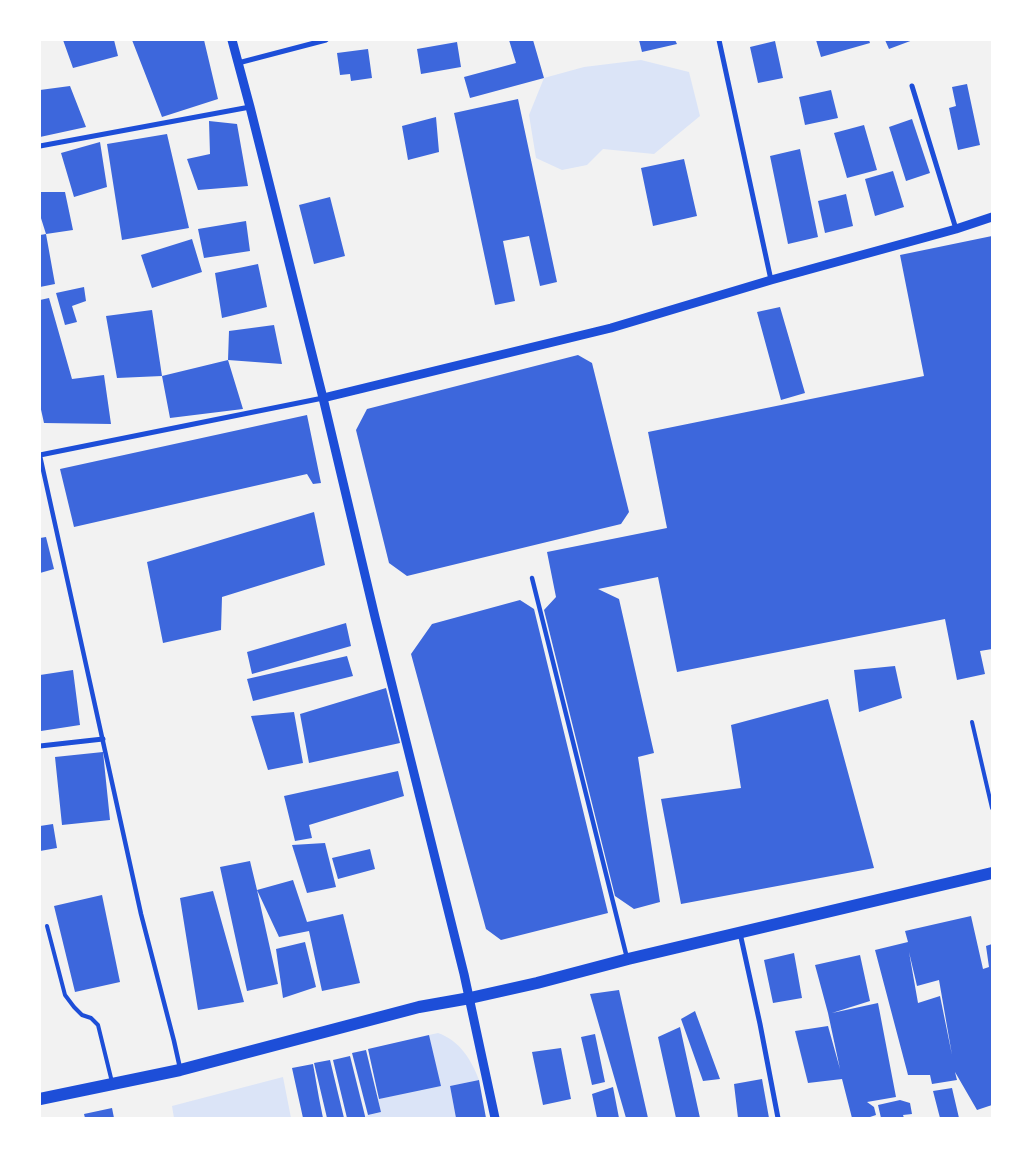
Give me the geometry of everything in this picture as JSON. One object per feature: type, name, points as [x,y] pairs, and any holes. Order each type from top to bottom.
[{"type":"main road","points":[[40,1099],[180,1070],[419,1007],[537,983],[628,959],[992,873]]},
{"type":"street","points":[[232,40],[323,398],[470,998],[495,1118]]},
{"type":"street","points":[[238,63],[326,40]]},
{"type":"street","points":[[718,40],[771,280]]},
{"type":"street","points":[[912,86],[956,229]]},
{"type":"street","points":[[40,146],[250,107]]},
{"type":"street","points":[[180,1070],[141,914],[40,455],[323,398],[611,328],[771,280],[992,218]]},
{"type":"street","points":[[532,578],[628,959]]},
{"type":"street","points":[[40,746],[103,739]]},
{"type":"street","points":[[740,933],[778,1118]]},
{"type":"lane","points":[[972,722],[992,808]]},
{"type":"lane","points":[[47,926],[65,995],[82,1015],[91,1018],[98,1025],[112,1085]]},
{"type":"shaded area","points":[[641,60],[689,72],[700,116],[654,154],[603,149],[587,165],[562,170],[536,158],[529,115],[544,78],[584,67]]},
{"type":"shaded area","points":[[438,1033],[446,1036],[459,1046],[468,1058],[479,1080],[450,1086],[456,1118],[365,1118],[365,1116],[381,1112],[378,1099],[440,1085],[429,1035]]},
{"type":"shaded area","points":[[283,1077],[291,1118],[174,1118],[172,1106]]},
{"type":"building","points":[[63,40],[114,40],[118,56],[73,68]]},
{"type":"building","points":[[132,40],[204,40],[218,99],[162,117]]},
{"type":"building","points":[[509,40],[533,40],[544,78],[470,98],[464,77],[516,63]]},
{"type":"building","points":[[639,40],[675,40],[677,44],[642,52]]},
{"type":"building","points":[[816,40],[869,40],[870,43],[821,57]]},
{"type":"building","points":[[885,40],[913,40],[889,49]]},
{"type":"building","points":[[775,41],[783,78],[758,83],[750,47]]},
{"type":"building","points":[[457,42],[461,67],[421,74],[417,49]]},
{"type":"building","points":[[368,49],[372,78],[351,81],[350,74],[340,75],[337,53]]},
{"type":"building","points":[[967,84],[980,145],[958,150],[949,108],[956,106],[952,87]]},
{"type":"building","points":[[70,86],[86,127],[40,137],[40,90]]},
{"type":"building","points":[[831,90],[838,118],[805,125],[799,97]]},
{"type":"building","points":[[518,99],[557,282],[540,286],[529,236],[503,241],[515,301],[495,305],[454,113]]},
{"type":"building","points":[[436,117],[439,152],[408,160],[402,126]]},
{"type":"building","points":[[912,119],[930,173],[906,181],[889,127]]},
{"type":"building","points":[[209,121],[237,124],[248,186],[198,190],[187,159],[210,154]]},
{"type":"building","points":[[864,125],[877,170],[847,178],[834,133]]},
{"type":"building","points":[[167,134],[189,228],[122,240],[107,144]]},
{"type":"building","points":[[100,142],[107,187],[74,197],[61,153]]},
{"type":"building","points":[[800,149],[818,237],[788,244],[770,156]]},
{"type":"building","points":[[684,159],[697,216],[653,226],[641,168]]},
{"type":"building","points":[[893,171],[904,207],[875,216],[865,179]]},
{"type":"building","points":[[40,192],[65,192],[73,230],[46,234],[40,215]]},
{"type":"building","points":[[846,194],[853,226],[825,233],[818,201]]},
{"type":"building","points":[[330,197],[345,256],[314,264],[299,205]]},
{"type":"building","points":[[246,221],[250,251],[204,258],[198,229]]},
{"type":"building","points":[[46,234],[55,284],[40,287],[40,235]]},
{"type":"building","points":[[992,236],[992,649],[980,651],[985,674],[957,680],[945,619],[677,672],[658,577],[598,589],[619,599],[654,753],[638,757],[660,902],[634,909],[615,896],[544,610],[556,597],[547,552],[667,528],[648,432],[924,376],[900,255]]},
{"type":"building","points":[[192,239],[202,272],[152,288],[141,255]]},
{"type":"building","points":[[258,264],[267,307],[222,318],[215,273]]},
{"type":"building","points":[[84,287],[86,301],[72,306],[77,322],[65,325],[56,293]]},
{"type":"building","points":[[49,298],[72,379],[104,375],[111,424],[44,423],[40,405],[40,300]]},
{"type":"building","points":[[780,307],[805,393],[781,400],[757,312]]},
{"type":"building","points":[[152,310],[162,376],[117,378],[106,316]]},
{"type":"building","points":[[274,325],[282,364],[228,360],[229,331]]},
{"type":"building","points":[[578,355],[592,363],[629,512],[621,524],[407,576],[389,563],[356,430],[367,409]]},
{"type":"building","points":[[228,360],[243,409],[170,418],[162,376]]},
{"type":"building","points":[[307,415],[321,483],[313,484],[307,474],[74,527],[60,469]]},
{"type":"building","points":[[314,512],[325,565],[222,597],[221,630],[163,643],[147,562]]},
{"type":"building","points":[[46,537],[54,569],[40,573],[40,538]]},
{"type":"building","points":[[520,600],[534,609],[608,913],[501,940],[486,929],[411,654],[432,624]]},
{"type":"building","points":[[346,623],[351,646],[252,674],[247,652]]},
{"type":"building","points":[[347,656],[353,676],[253,701],[247,679]]},
{"type":"building","points":[[895,666],[902,698],[859,712],[854,670]]},
{"type":"building","points":[[73,670],[80,725],[41,731],[40,675]]},
{"type":"building","points":[[386,688],[400,743],[309,763],[300,714]]},
{"type":"building","points":[[828,699],[874,868],[681,904],[661,799],[741,788],[731,725]]},
{"type":"building","points":[[294,712],[303,763],[268,770],[251,716]]},
{"type":"building","points":[[103,752],[110,820],[62,825],[55,757]]},
{"type":"building","points":[[398,771],[404,796],[309,825],[312,838],[295,841],[284,796]]},
{"type":"building","points":[[53,824],[57,848],[40,851],[40,826]]},
{"type":"building","points":[[325,843],[336,887],[307,893],[292,845]]},
{"type":"building","points":[[370,849],[375,869],[338,879],[332,858]]},
{"type":"building","points":[[250,861],[278,984],[247,991],[220,867]]},
{"type":"building","points":[[293,880],[307,922],[343,914],[360,983],[322,991],[309,931],[279,937],[257,890]]},
{"type":"building","points":[[213,891],[244,1002],[198,1010],[180,898]]},
{"type":"building","points":[[102,895],[120,982],[75,992],[54,906]]},
{"type":"building","points":[[971,916],[983,969],[989,967],[986,946],[992,944],[992,1105],[977,1110],[955,1072],[957,1080],[932,1084],[930,1075],[908,1075],[875,950],[908,942],[905,931]],"holes":[[[909,952],[917,986],[939,980],[952,1055],[940,996],[918,1003]]]},
{"type":"building","points":[[305,942],[316,987],[283,998],[276,949]]},
{"type":"building","points":[[794,953],[802,998],[773,1003],[764,960]]},
{"type":"building","points":[[860,955],[870,1001],[832,1013],[878,1003],[896,1097],[867,1102],[874,1107],[876,1115],[867,1118],[852,1118],[842,1079],[808,1083],[795,1031],[828,1026],[840,1069],[815,965]]},
{"type":"building","points":[[619,990],[648,1118],[626,1118],[590,994]]},
{"type":"building","points":[[695,1011],[720,1079],[703,1081],[681,1019]]},
{"type":"building","points":[[680,1027],[700,1118],[676,1118],[658,1037]]},
{"type":"building","points":[[595,1034],[605,1082],[592,1085],[581,1037]]},
{"type":"building","points":[[429,1035],[441,1086],[379,1099],[368,1049]]},
{"type":"building","points":[[561,1048],[571,1099],[543,1105],[532,1052]]},
{"type":"building","points":[[366,1050],[381,1112],[368,1115],[352,1053]]},
{"type":"building","points":[[350,1056],[365,1118],[347,1118],[333,1060]]},
{"type":"building","points":[[330,1060],[344,1118],[327,1118],[314,1063]]},
{"type":"building","points":[[313,1064],[323,1118],[303,1118],[292,1068]]},
{"type":"building","points":[[762,1079],[769,1118],[738,1118],[734,1084]]},
{"type":"building","points":[[479,1080],[486,1118],[456,1118],[450,1086]]},
{"type":"building","points":[[613,1087],[619,1118],[597,1118],[592,1094]]},
{"type":"building","points":[[952,1088],[959,1118],[940,1118],[933,1091]]},
{"type":"building","points":[[900,1100],[910,1103],[912,1114],[903,1115],[904,1118],[881,1118],[878,1105]]},
{"type":"building","points":[[112,1108],[114,1118],[85,1118],[84,1114]]}]
